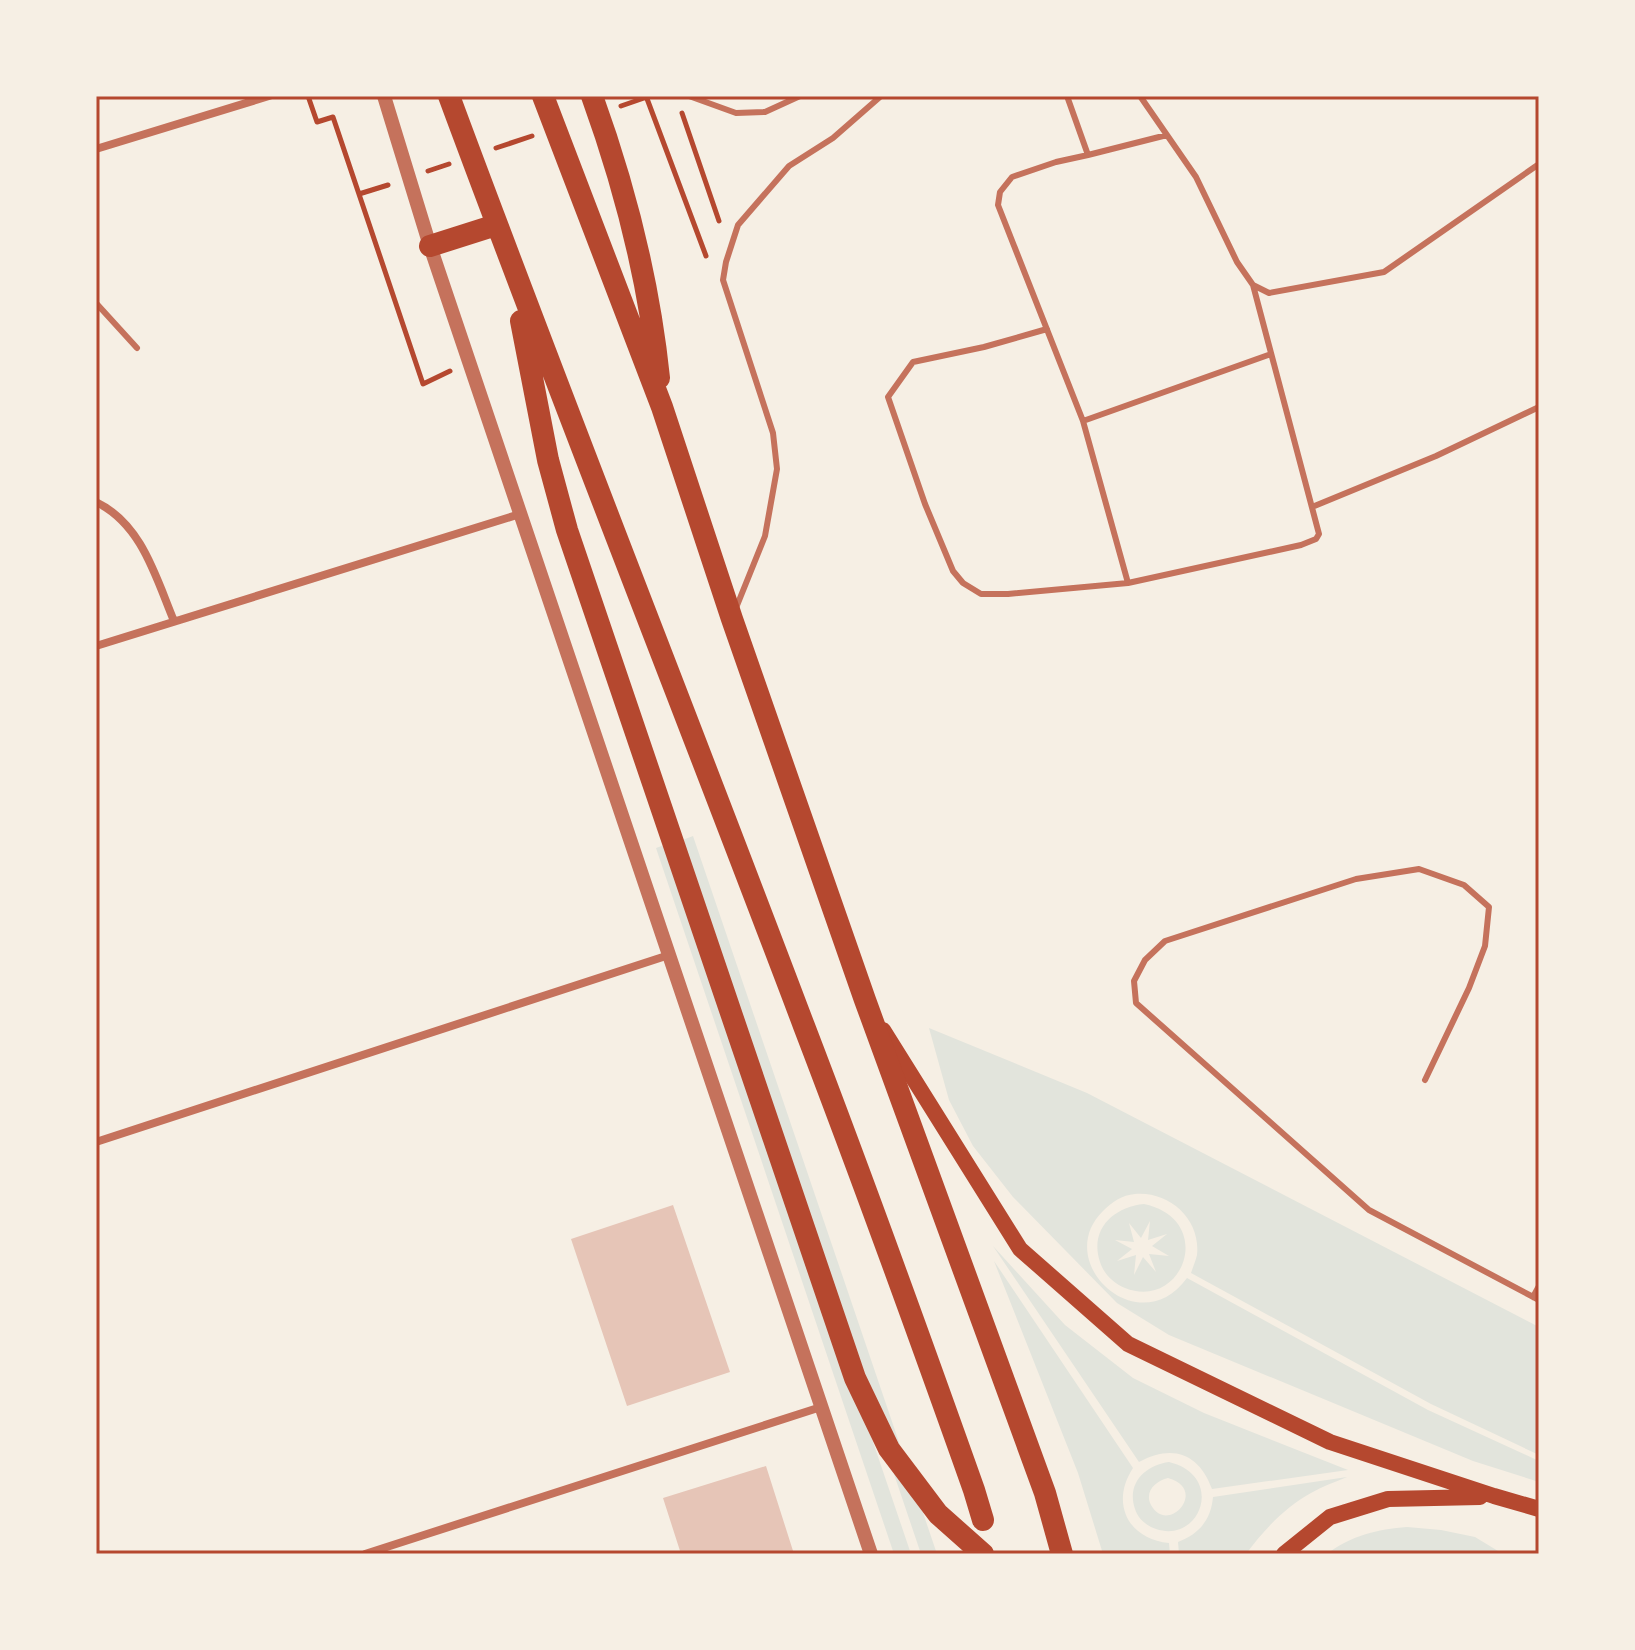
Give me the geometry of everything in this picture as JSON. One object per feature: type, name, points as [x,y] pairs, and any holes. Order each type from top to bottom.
[{"type":"highway","points":[[449,96],[891,1257],[983,1520]]},
{"type":"highway","points":[[543,96],[662,407],[732,619],[865,1000],[1045,1493],[1062,1554]]},
{"type":"highway","points":[[592,96],[622,184],[636,238],[657,350],[662,407]]},
{"type":"highway","points":[[430,246],[496,225]]},
{"type":"highway","points":[[510,261],[548,460],[567,530],[855,1378],[889,1449],[938,1514],[983,1554]]},
{"type":"main road","points":[[865,1000],[1020,1249],[1128,1344],[1330,1442],[1539,1509]]},
{"type":"main road","points":[[1284,1554],[1330,1517],[1388,1499],[1494,1496]]},
{"type":"street","points":[[96,149],[269,96]]},
{"type":"street","points":[[384,96],[430,246],[871,1554]]},
{"type":"street","points":[[96,502],[133,531],[149,560],[174,621]]},
{"type":"street","points":[[96,646],[520,514]]},
{"type":"street","points":[[96,1142],[669,955]]},
{"type":"street","points":[[365,1554],[821,1407]]},
{"type":"lane","points":[[689,96],[736,113],[765,112],[800,96]]},
{"type":"lane","points":[[732,619],[765,536],[777,469],[773,433],[723,280],[726,262],[738,225],[789,166],[833,138],[881,96]]},
{"type":"lane","points":[[1067,96],[1088,155]]},
{"type":"lane","points":[[1047,329],[984,347],[913,362],[888,397],[925,504],[953,571],[963,583],[981,594],[1128,583],[1301,545],[1316,539],[1319,534],[1253,285],[1237,262],[1196,177],[1140,96]]},
{"type":"lane","points":[[1128,583],[1083,421],[998,205],[1000,192],[1012,177],[1056,162],[1167,135]]},
{"type":"lane","points":[[1253,285],[1269,293],[1384,272],[1539,164]]},
{"type":"lane","points":[[96,303],[137,348]]},
{"type":"lane","points":[[1083,421],[1271,354]]},
{"type":"lane","points":[[1312,507],[1436,456],[1539,407]]},
{"type":"lane","points":[[1425,1080],[1469,988],[1485,946],[1489,907],[1464,885],[1419,869],[1356,879],[1165,941],[1145,960],[1134,981],[1136,1003],[1369,1210],[1536,1298],[1539,1286]]},
{"type":"path","points":[[308,96],[317,122],[333,117],[423,384]]},
{"type":"path","points":[[616,108],[646,97],[712,270],[726,262]]},
{"type":"path","points":[[681,110],[730,254]]},
{"type":"path","points":[[495,149],[541,133]]},
{"type":"path","points":[[419,174],[450,164]]},
{"type":"path","points":[[359,194],[389,184]]},
{"type":"shaded area","points":[[693,836],[937,1554],[921,1554],[680,841]]},
{"type":"shaded area","points":[[670,843],[911,1554],[894,1554],[656,848]]},
{"type":"shaded area","points":[[929,1028],[1087,1093],[1539,1327],[1539,1455],[1431,1404],[1191,1273],[1197,1255],[1194,1230],[1171,1202],[1148,1194],[1126,1196],[1103,1211],[1090,1231],[1087,1252],[1094,1272],[1108,1288],[1126,1299],[1146,1303],[1167,1296],[1187,1278],[1428,1410],[1539,1461],[1539,1482],[1473,1461],[1169,1335],[1117,1303],[1013,1197],[973,1146],[949,1100]]},
{"type":"shaded area","points":[[1144,1204],[1167,1213],[1180,1227],[1185,1244],[1184,1261],[1176,1276],[1163,1287],[1145,1292],[1125,1288],[1113,1281],[1102,1266],[1098,1250],[1098,1239],[1107,1222],[1133,1206]],"holes":[[[1150,1221],[1148,1240],[1167,1234],[1152,1246],[1169,1256],[1149,1254],[1156,1272],[1143,1257],[1134,1275],[1136,1255],[1117,1261],[1132,1249],[1115,1240],[1134,1242],[1129,1223],[1141,1238]]]},
{"type":"shaded area","points":[[993,1246],[1065,1325],[1133,1378],[1204,1413],[1348,1470],[1212,1489],[1200,1467],[1183,1455],[1162,1454],[1139,1462]]},
{"type":"shaded area","points":[[994,1261],[1133,1468],[1123,1494],[1127,1517],[1143,1535],[1169,1543],[1170,1554],[1103,1554],[1078,1473]]},
{"type":"shaded area","points":[[1169,1462],[1187,1470],[1197,1480],[1202,1493],[1194,1518],[1185,1527],[1172,1531],[1156,1529],[1143,1522],[1136,1513],[1133,1500],[1133,1491],[1140,1477]],"holes":[[[1168,1478],[1180,1484],[1185,1491],[1181,1507],[1175,1513],[1158,1513],[1149,1500],[1152,1487]]]},
{"type":"shaded area","points":[[1347,1477],[1292,1505],[1246,1554],[1179,1554],[1178,1542],[1203,1525],[1210,1513],[1213,1497]]},
{"type":"shaded area","points":[[1407,1527],[1475,1537],[1503,1554],[1327,1554],[1365,1534]]},
{"type":"building","points":[[673,1205],[730,1372],[627,1406],[571,1239]]},
{"type":"building","points":[[766,1466],[794,1554],[681,1554],[663,1498]]}]
